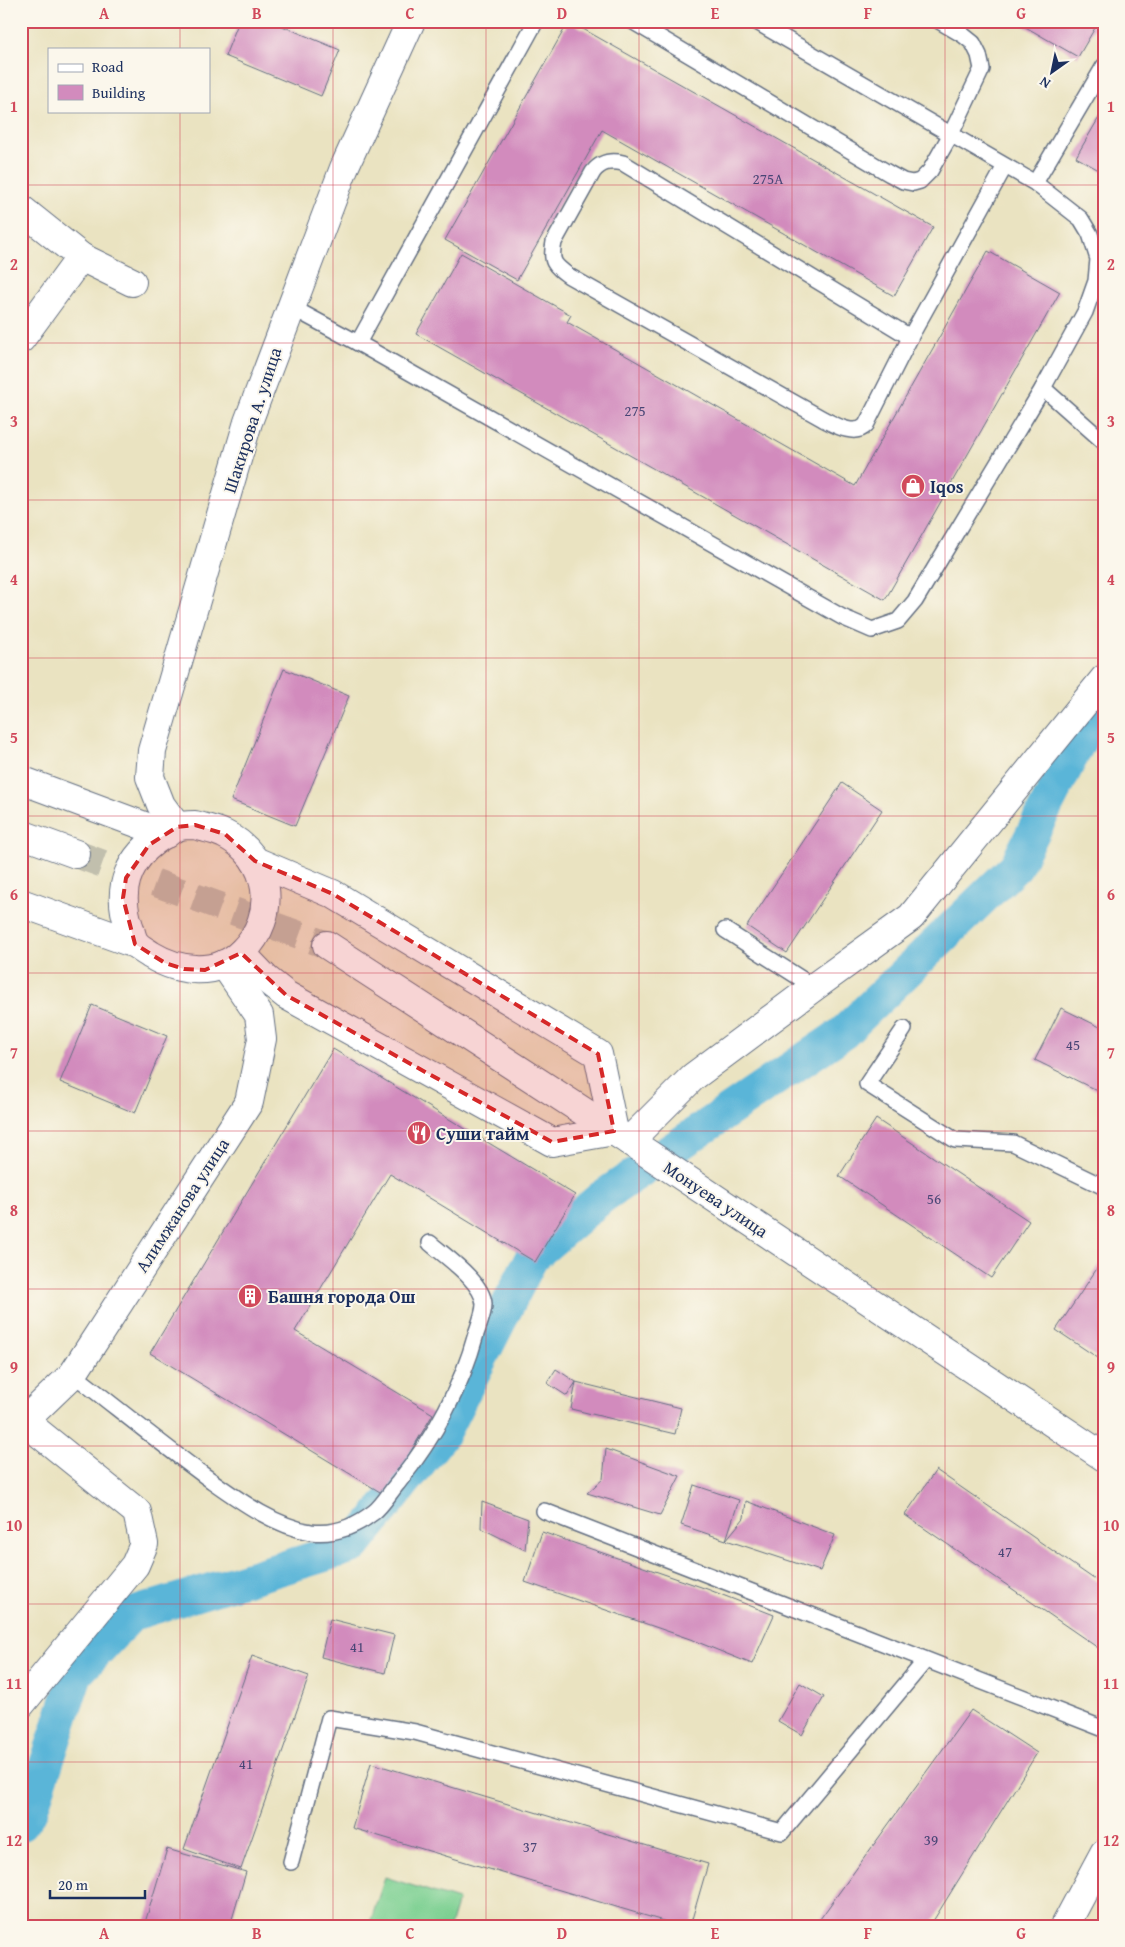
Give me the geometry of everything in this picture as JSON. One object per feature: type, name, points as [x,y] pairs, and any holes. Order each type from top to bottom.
[{"type":"main road","name":"Шакирова А. улица","points":[[171,830],[150,777],[152,751],[248,422],[344,168],[411,21]]},
{"type":"main road","points":[[21,209],[80,257],[132,282]]},
{"type":"main road","points":[[21,339],[80,257]]},
{"type":"main road","points":[[233,959],[266,979],[286,995],[552,1142],[629,1141],[693,1077],[911,917],[1104,679]]},
{"type":"main road","points":[[21,780],[171,830]]},
{"type":"main road","points":[[21,903],[135,944],[165,964],[184,969],[205,970],[233,959],[254,938],[263,920],[265,906],[264,880],[255,861],[242,847],[225,834],[195,825],[171,830],[149,845],[135,860],[126,878],[124,905],[126,918],[135,944]]},
{"type":"main road","points":[[21,834],[76,854]]},
{"type":"main road","points":[[255,861],[333,894],[598,1054],[629,1141]]},
{"type":"main road","name":"Монуева улица","points":[[326,945],[629,1141],[1104,1457]]},
{"type":"main road","name":"Алимжанова улица","points":[[23,1422],[73,1374],[249,1102],[262,1039],[259,1015],[233,959]]},
{"type":"main road","points":[[21,1704],[135,1565],[144,1544],[137,1512],[23,1422]]},
{"type":"main road","points":[[1065,1926],[1104,1853]]},
{"type":"lane","points":[[358,342],[536,21]]},
{"type":"lane","points":[[632,21],[903,181],[913,183],[920,181],[930,171],[951,134],[982,69],[982,62],[973,43],[939,21]]},
{"type":"lane","points":[[291,307],[358,342],[842,617],[872,630],[898,621],[916,601],[1043,388],[1085,312],[1096,281],[1098,259],[1090,234],[1081,219],[1035,183],[755,21]]},
{"type":"lane","points":[[1035,183],[1104,66]]},
{"type":"lane","points":[[910,337],[623,163],[616,161],[606,162],[598,166],[593,172],[554,242],[552,254],[555,266],[569,276],[823,419],[848,430],[861,429],[866,425],[910,337],[1005,166]]},
{"type":"lane","points":[[1043,388],[1104,442]]},
{"type":"lane","points":[[725,930],[814,987]]},
{"type":"lane","points":[[904,1028],[867,1084],[955,1140],[1013,1143],[1104,1187]]},
{"type":"lane","points":[[73,1374],[181,1458],[263,1515],[310,1531],[337,1532],[348,1528],[375,1512],[420,1455],[447,1410],[468,1362],[475,1338],[484,1304],[479,1290],[472,1280],[430,1244]]},
{"type":"lane","points":[[544,1511],[925,1661],[1104,1729]]},
{"type":"lane","points":[[291,1862],[329,1718],[415,1732],[782,1832],[925,1661]]},
{"type":"highlighted area","points":[[195,825],[225,834],[255,861],[333,894],[598,1054],[614,1131],[552,1142],[286,995],[241,953],[205,970],[184,969],[165,963],[135,944],[123,898],[126,878],[149,845],[177,827]]},
{"type":"green space","points":[[385,1877],[458,1900],[450,1926],[369,1926]]},
{"type":"building","points":[[239,21],[270,21],[340,50],[321,96],[225,56]]},
{"type":"building","points":[[569,21],[933,227],[894,296],[602,130],[517,280],[445,240]]},
{"type":"building","points":[[1015,21],[1099,21],[1078,57]]},
{"type":"building","points":[[1104,109],[1104,173],[1076,157]]},
{"type":"building","points":[[988,251],[1060,292],[885,600],[416,334],[461,253],[571,315],[567,322],[855,486]]},
{"type":"building","points":[[284,669],[349,696],[295,826],[231,800]]},
{"type":"building","points":[[842,783],[882,810],[787,953],[747,926]]},
{"type":"building","points":[[92,1005],[167,1036],[135,1113],[60,1082]]},
{"type":"building","points":[[1061,1008],[1104,1029],[1104,1094],[1035,1060]]},
{"type":"building","name":"Башня города Ош","points":[[333,1049],[575,1195],[535,1262],[390,1174],[295,1331],[433,1414],[385,1495],[150,1353]]},
{"type":"building","points":[[876,1119],[1029,1221],[991,1278],[839,1176]]},
{"type":"building","points":[[1102,1261],[1104,1261],[1104,1362],[1056,1330]]},
{"type":"building","points":[[556,1369],[576,1382],[567,1396],[547,1383]]},
{"type":"building","points":[[576,1382],[681,1408],[675,1434],[571,1409]]},
{"type":"building","points":[[606,1449],[680,1476],[660,1515],[587,1493],[603,1479]]},
{"type":"building","points":[[936,1470],[1104,1586],[1104,1652],[905,1515]]},
{"type":"building","points":[[694,1485],[739,1500],[726,1540],[681,1525]]},
{"type":"building","points":[[746,1501],[835,1535],[820,1571],[726,1540],[744,1518]]},
{"type":"building","points":[[482,1502],[528,1519],[525,1550],[481,1528]]},
{"type":"building","points":[[542,1532],[707,1589],[774,1615],[752,1664],[690,1639],[525,1582]]},
{"type":"building","points":[[330,1619],[394,1635],[385,1673],[321,1657]]},
{"type":"building","points":[[252,1656],[309,1676],[241,1869],[184,1849]]},
{"type":"building","points":[[800,1683],[824,1697],[802,1735],[778,1721]]},
{"type":"building","points":[[971,1710],[1037,1753],[930,1926],[815,1926]]},
{"type":"building","points":[[371,1763],[708,1864],[690,1926],[680,1926],[352,1828]]},
{"type":"building","points":[[167,1849],[246,1872],[230,1926],[144,1926]]},
{"type":"waterway","points":[[21,1824],[31,1810],[76,1674],[132,1614],[354,1546],[443,1433],[532,1257],[602,1197],[843,1033],[1016,866],[1086,728],[1104,710]]},
{"type":"tunnel","points":[[76,854],[327,945]]},
{"type":"place","name":"Iqos","points":[[913,486]]},
{"type":"place","name":"Суши тайм","points":[[419,1133]]},
{"type":"place","name":"Башня города Ош","points":[[250,1296]]}]
